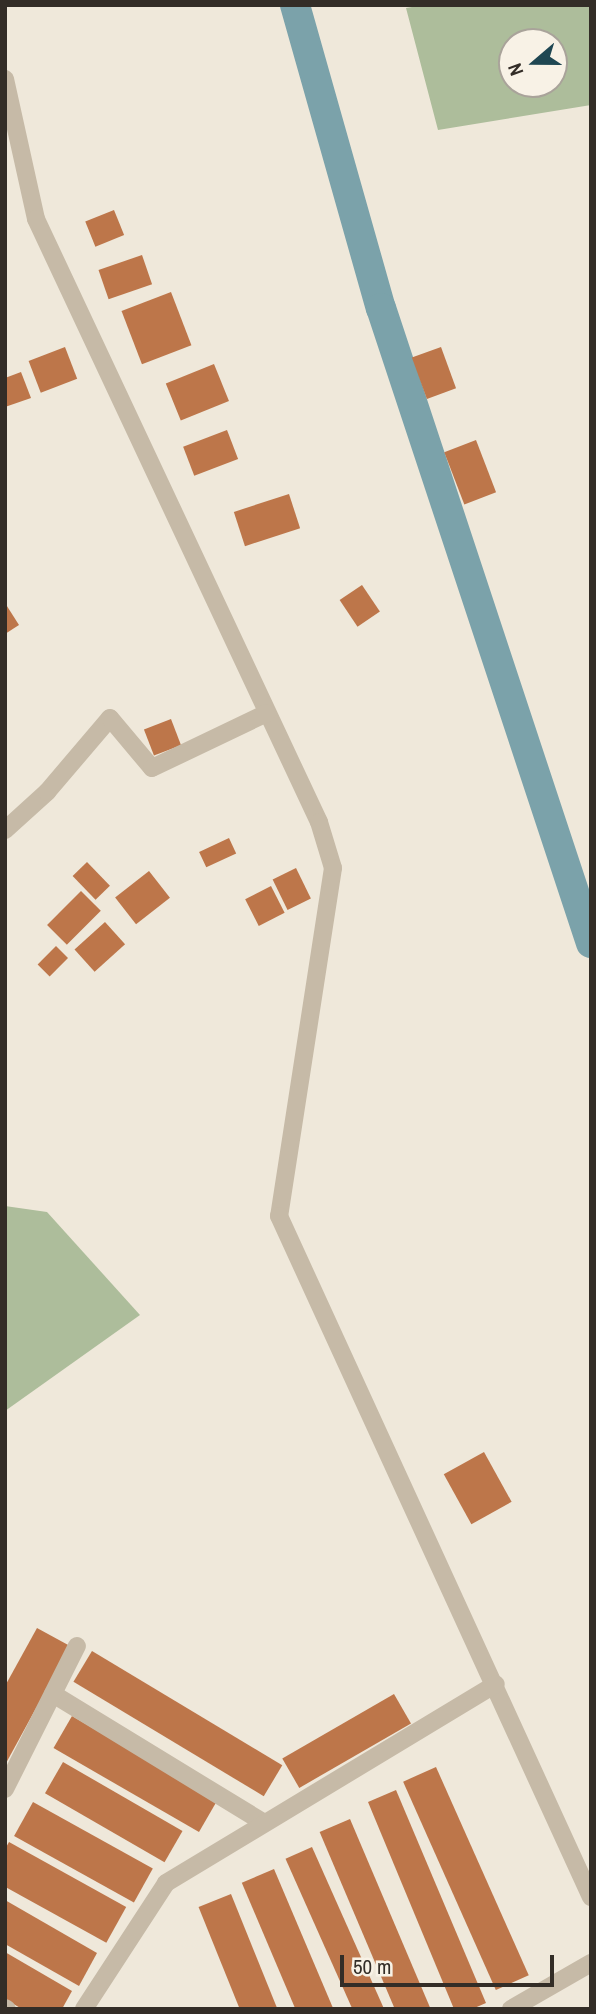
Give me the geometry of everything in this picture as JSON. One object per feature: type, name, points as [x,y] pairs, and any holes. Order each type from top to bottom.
[{"type":"street","points":[[5,79],[36,219],[318,822],[333,867],[279,1216],[496,1684],[591,1897]]},
{"type":"street","points":[[5,830],[47,792],[110,718],[152,768],[267,713]]},
{"type":"street","points":[[5,1789],[77,1646]]},
{"type":"street","points":[[84,2009],[166,1883],[496,1684]]},
{"type":"street","points":[[53,1694],[264,1823]]},
{"type":"street","points":[[511,2009],[591,1963]]},
{"type":"green space","points":[[424,5],[591,5],[591,105],[438,130],[406,8]]},
{"type":"green space","points":[[5,1206],[47,1212],[140,1315],[5,1411]]},
{"type":"building","points":[[114,210],[124,235],[95,247],[85,222]]},
{"type":"building","points":[[142,255],[152,284],[109,299],[99,270]]},
{"type":"building","points":[[171,292],[191,345],[142,364],[122,311]]},
{"type":"building","points":[[65,347],[77,379],[41,393],[29,361]]},
{"type":"building","points":[[441,347],[456,388],[427,399],[412,358]]},
{"type":"building","points":[[214,364],[229,401],[181,421],[166,383]]},
{"type":"building","points":[[21,372],[31,398],[5,407],[5,378]]},
{"type":"building","points":[[227,430],[238,459],[194,476],[183,447]]},
{"type":"building","points":[[476,440],[496,492],[464,504],[444,452]]},
{"type":"building","points":[[289,494],[300,528],[245,546],[234,512]]},
{"type":"building","points":[[362,585],[380,612],[358,627],[340,600]]},
{"type":"building","points":[[5,603],[19,625],[5,634]]},
{"type":"building","points":[[171,719],[181,745],[154,756],[144,729]]},
{"type":"building","points":[[229,838],[236,853],[206,867],[199,852]]},
{"type":"building","points":[[87,862],[110,886],[96,900],[73,876]]},
{"type":"building","points":[[296,868],[311,899],[288,910],[273,879]]},
{"type":"building","points":[[149,871],[170,898],[136,924],[115,897]]},
{"type":"building","points":[[271,886],[285,913],[259,926],[245,899]]},
{"type":"building","points":[[81,891],[101,911],[67,945],[47,925]]},
{"type":"building","points":[[105,922],[125,944],[95,972],[75,949]]},
{"type":"building","points":[[56,946],[68,958],[50,976],[38,964]]},
{"type":"building","points":[[484,1452],[512,1502],[471,1524],[444,1474]]},
{"type":"building","points":[[37,1628],[70,1646],[5,1765],[5,1686]]},
{"type":"building","points":[[92,1651],[282,1765],[264,1796],[73,1682]]},
{"type":"building","points":[[394,1694],[411,1723],[299,1788],[282,1758]]},
{"type":"building","points":[[72,1716],[217,1800],[199,1832],[54,1748]]},
{"type":"building","points":[[63,1762],[183,1831],[165,1862],[45,1793]]},
{"type":"building","points":[[436,1767],[529,1975],[496,1990],[403,1782]]},
{"type":"building","points":[[396,1790],[486,2003],[472,2009],[454,2009],[368,1802]]},
{"type":"building","points":[[33,1802],[153,1868],[134,1903],[14,1836]]},
{"type":"building","points":[[350,1819],[431,2009],[395,2009],[320,1832]]},
{"type":"building","points":[[9,1842],[126,1907],[106,1943],[5,1887],[5,1849]]},
{"type":"building","points":[[312,1847],[384,2009],[352,2009],[286,1859]]},
{"type":"building","points":[[274,1869],[333,2009],[295,2009],[242,1883]]},
{"type":"building","points":[[231,1894],[277,2009],[240,2009],[199,1907]]},
{"type":"building","points":[[5,1900],[97,1953],[79,1986],[5,1944]]},
{"type":"building","points":[[5,1952],[72,1991],[62,2009],[22,2009],[5,1999]]},
{"type":"waterway","points":[[295,5],[381,308],[591,943]]}]
